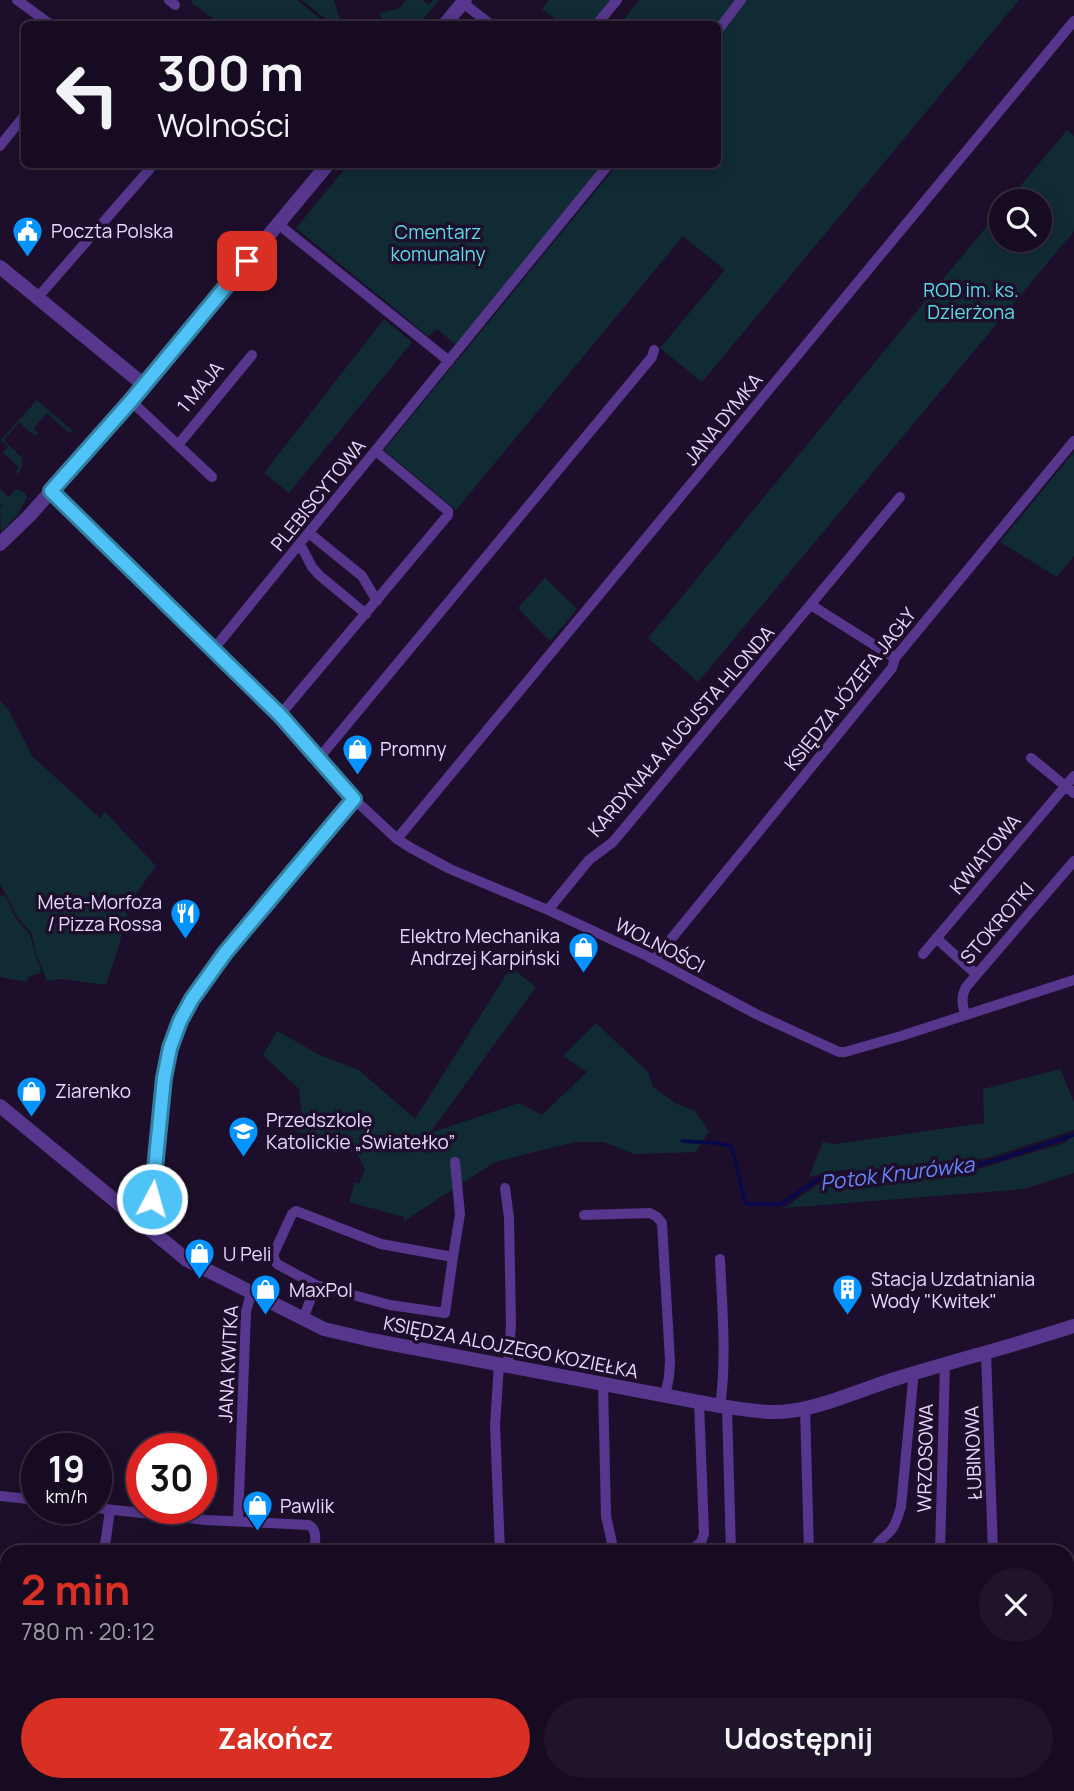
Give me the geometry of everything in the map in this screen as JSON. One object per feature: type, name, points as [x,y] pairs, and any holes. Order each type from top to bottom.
[{"type":"street","points":[[17,0],[46,21]]},
{"type":"street","points":[[600,21],[617,0]]},
{"type":"street","points":[[721,26],[741,0]]},
{"type":"street","points":[[447,21],[464,1],[487,21]]},
{"type":"street","name":"JANA DYMKA","points":[[397,839],[1074,21]]},
{"type":"street","points":[[0,146],[21,120]]},
{"type":"street","points":[[38,297],[151,168]]},
{"type":"street","points":[[0,544],[131,401],[325,168]]},
{"type":"street","name":"PLEBISCYTOWA","points":[[213,650],[606,168]]},
{"type":"street","points":[[278,224],[449,362]]},
{"type":"street","points":[[0,267],[144,385]]},
{"type":"street","points":[[319,758],[652,357],[654,350]]},
{"type":"street","name":"1 MAJA","points":[[178,445],[252,355]]},
{"type":"street","name":"1 MAJA","points":[[131,401],[212,477]]},
{"type":"street","name":"KSIĘDZA JÓZEFA JAGŁY","points":[[654,960],[892,668],[895,658],[1074,441]]},
{"type":"street","points":[[280,715],[448,515],[448,510],[376,451]]},
{"type":"street","name":"WOLNOŚCI","points":[[51,491],[280,715],[354,799],[397,839],[450,869],[548,910],[654,960],[756,1014],[839,1052],[901,1036],[1074,980]]},
{"type":"street","name":"KARDYNAŁA AUGUSTA HLONDA","points":[[548,910],[589,860],[613,842],[900,497]]},
{"type":"street","points":[[309,533],[362,576],[377,601]]},
{"type":"street","points":[[300,544],[319,575],[366,614]]},
{"type":"street","points":[[811,605],[895,658]]},
{"type":"street","points":[[1031,758],[1070,790]]},
{"type":"street","name":"KWIATOWA","points":[[923,954],[1070,790],[1074,776]]},
{"type":"street","points":[[140,1222],[149,1210],[152,1199],[164,1078],[170,1048],[180,1021],[192,999],[225,953],[354,799]]},
{"type":"street","name":"STOKROTKI","points":[[965,1014],[962,994],[966,987],[1074,861]]},
{"type":"street","points":[[936,939],[976,974]]},
{"type":"street","name":"KSIĘDZA ALOJZEGO KOZIEŁKA","points":[[0,1106],[187,1260],[324,1329],[371,1340],[755,1412],[804,1408],[1074,1326]]},
{"type":"street","points":[[453,1257],[381,1244],[296,1211],[292,1214],[274,1253],[277,1264],[316,1285],[390,1305],[445,1313],[460,1213],[455,1162]]},
{"type":"street","points":[[500,1545],[495,1425],[511,1325],[509,1218],[505,1188]]},
{"type":"street","points":[[584,1215],[650,1213],[662,1223],[669,1341],[666,1396]]},
{"type":"street","points":[[720,1259],[722,1394],[731,1545]]},
{"type":"street","points":[[303,1319],[316,1285]]},
{"type":"street","name":"JANA KWITKA","points":[[239,1521],[246,1312],[251,1293]]},
{"type":"street","name":"ŁUBINOWA","points":[[986,1353],[993,1545]]},
{"type":"street","name":"WRZOSOWA","points":[[940,1545],[945,1364]]},
{"type":"street","points":[[877,1545],[890,1533],[901,1507],[912,1374]]},
{"type":"street","points":[[603,1384],[606,1516],[612,1545]]},
{"type":"street","points":[[697,1545],[704,1534],[699,1402]]},
{"type":"street","points":[[804,1408],[808,1545]]},
{"type":"street","points":[[0,1496],[21,1498]]},
{"type":"street","points":[[112,1510],[179,1518],[311,1526],[314,1545]]},
{"type":"street","points":[[105,1545],[108,1524]]},
{"type":"green space","points":[[297,0],[323,21],[216,21],[191,2]]},
{"type":"green space","points":[[302,0],[334,0],[340,21],[328,21]]},
{"type":"green space","points":[[406,0],[423,0],[429,5],[433,0],[439,0],[422,21],[382,21],[380,13],[400,8]]},
{"type":"green space","points":[[549,0],[611,0],[594,21],[558,21],[542,9]]},
{"type":"green space","points":[[639,0],[738,0],[720,21],[622,21]]},
{"type":"green space","points":[[747,0],[1019,0],[702,382],[660,348],[725,270],[683,236],[456,510],[384,450],[615,168],[721,168],[721,32]]},
{"type":"green space","name":"ROD im. ks. Dzierżona","points":[[1067,130],[1074,136],[1074,231],[698,682],[648,638],[989,224],[989,252],[1052,252],[1052,189],[1018,189]]},
{"type":"green space","name":"Cmentarz komunalny","points":[[346,168],[602,168],[456,345],[437,329],[428,336],[296,228]]},
{"type":"green space","points":[[384,319],[412,342],[289,493],[264,473]]},
{"type":"green space","points":[[37,400],[75,433],[68,432],[47,413],[33,429],[38,433],[35,436],[19,422],[4,440],[22,458],[22,466],[17,475],[19,467],[3,453],[8,447],[1,440]]},
{"type":"green space","points":[[1074,452],[1074,556],[1057,577],[1000,542]]},
{"type":"green space","points":[[0,489],[9,497],[15,490],[19,490],[27,498],[17,515],[1,532],[2,506]]},
{"type":"green space","points":[[545,578],[577,609],[550,641],[518,608]]},
{"type":"green space","points":[[0,701],[8,709],[32,756],[100,818],[105,812],[156,866],[130,902],[106,985],[62,979],[47,981],[32,934],[16,915],[0,885]]},
{"type":"green space","points":[[5,895],[15,917],[30,935],[41,970],[40,973],[28,977],[27,982],[0,977],[0,896]]},
{"type":"green space","points":[[511,967],[536,987],[430,1133],[519,1103],[542,1115],[587,1072],[563,1056],[596,1023],[648,1072],[653,1087],[677,1104],[695,1111],[709,1131],[696,1152],[634,1154],[604,1142],[576,1142],[495,1162],[404,1221],[404,1217],[349,1202],[355,1182],[359,1184],[365,1169],[357,1154],[296,1131],[302,1117],[299,1089],[263,1055],[277,1031],[320,1055],[359,1070],[415,1119]]},
{"type":"green space","points":[[1060,1069],[1074,1102],[1074,1130],[991,1157],[890,1171],[840,1170],[809,1177],[823,1142],[835,1144],[984,1123],[983,1089]]},
{"type":"green space","points":[[1074,1135],[1074,1173],[1024,1189],[784,1208],[819,1184],[840,1179],[883,1184],[972,1171],[1064,1143]]},
{"type":"waterway","name":"Potok Knurówka","points":[[682,1141],[731,1146],[746,1204],[781,1204],[817,1180],[841,1175],[899,1176],[968,1167],[1074,1135]]},
{"type":"place","name":"Poczta Polska","points":[[28,258]]},
{"type":"place","name":"Promny","points":[[357,776]]},
{"type":"place","name":"Meta-Morfoza / Pizza Rossa","points":[[185,940]]},
{"type":"place","name":"Elektro Mechanika Andrzej Karpiński","points":[[583,974]]},
{"type":"place","name":"Ziarenko","points":[[32,1118]]},
{"type":"place","name":"Przedszkole Katolickie „Światełko”","points":[[243,1158]]},
{"type":"place","name":"U Peli","points":[[200,1281]]},
{"type":"place","name":"MaxPol","points":[[266,1317]]},
{"type":"place","name":"Stacja Uzdatniania Wody \"Kwitek\"","points":[[848,1317]]},
{"type":"place","name":"Pawlik","points":[[257,1533]]},
{"type":"route","points":[[152,1199],[164,1078],[170,1048],[180,1021],[192,999],[225,953],[354,799],[280,715],[51,491],[131,401],[247,261]]}]
